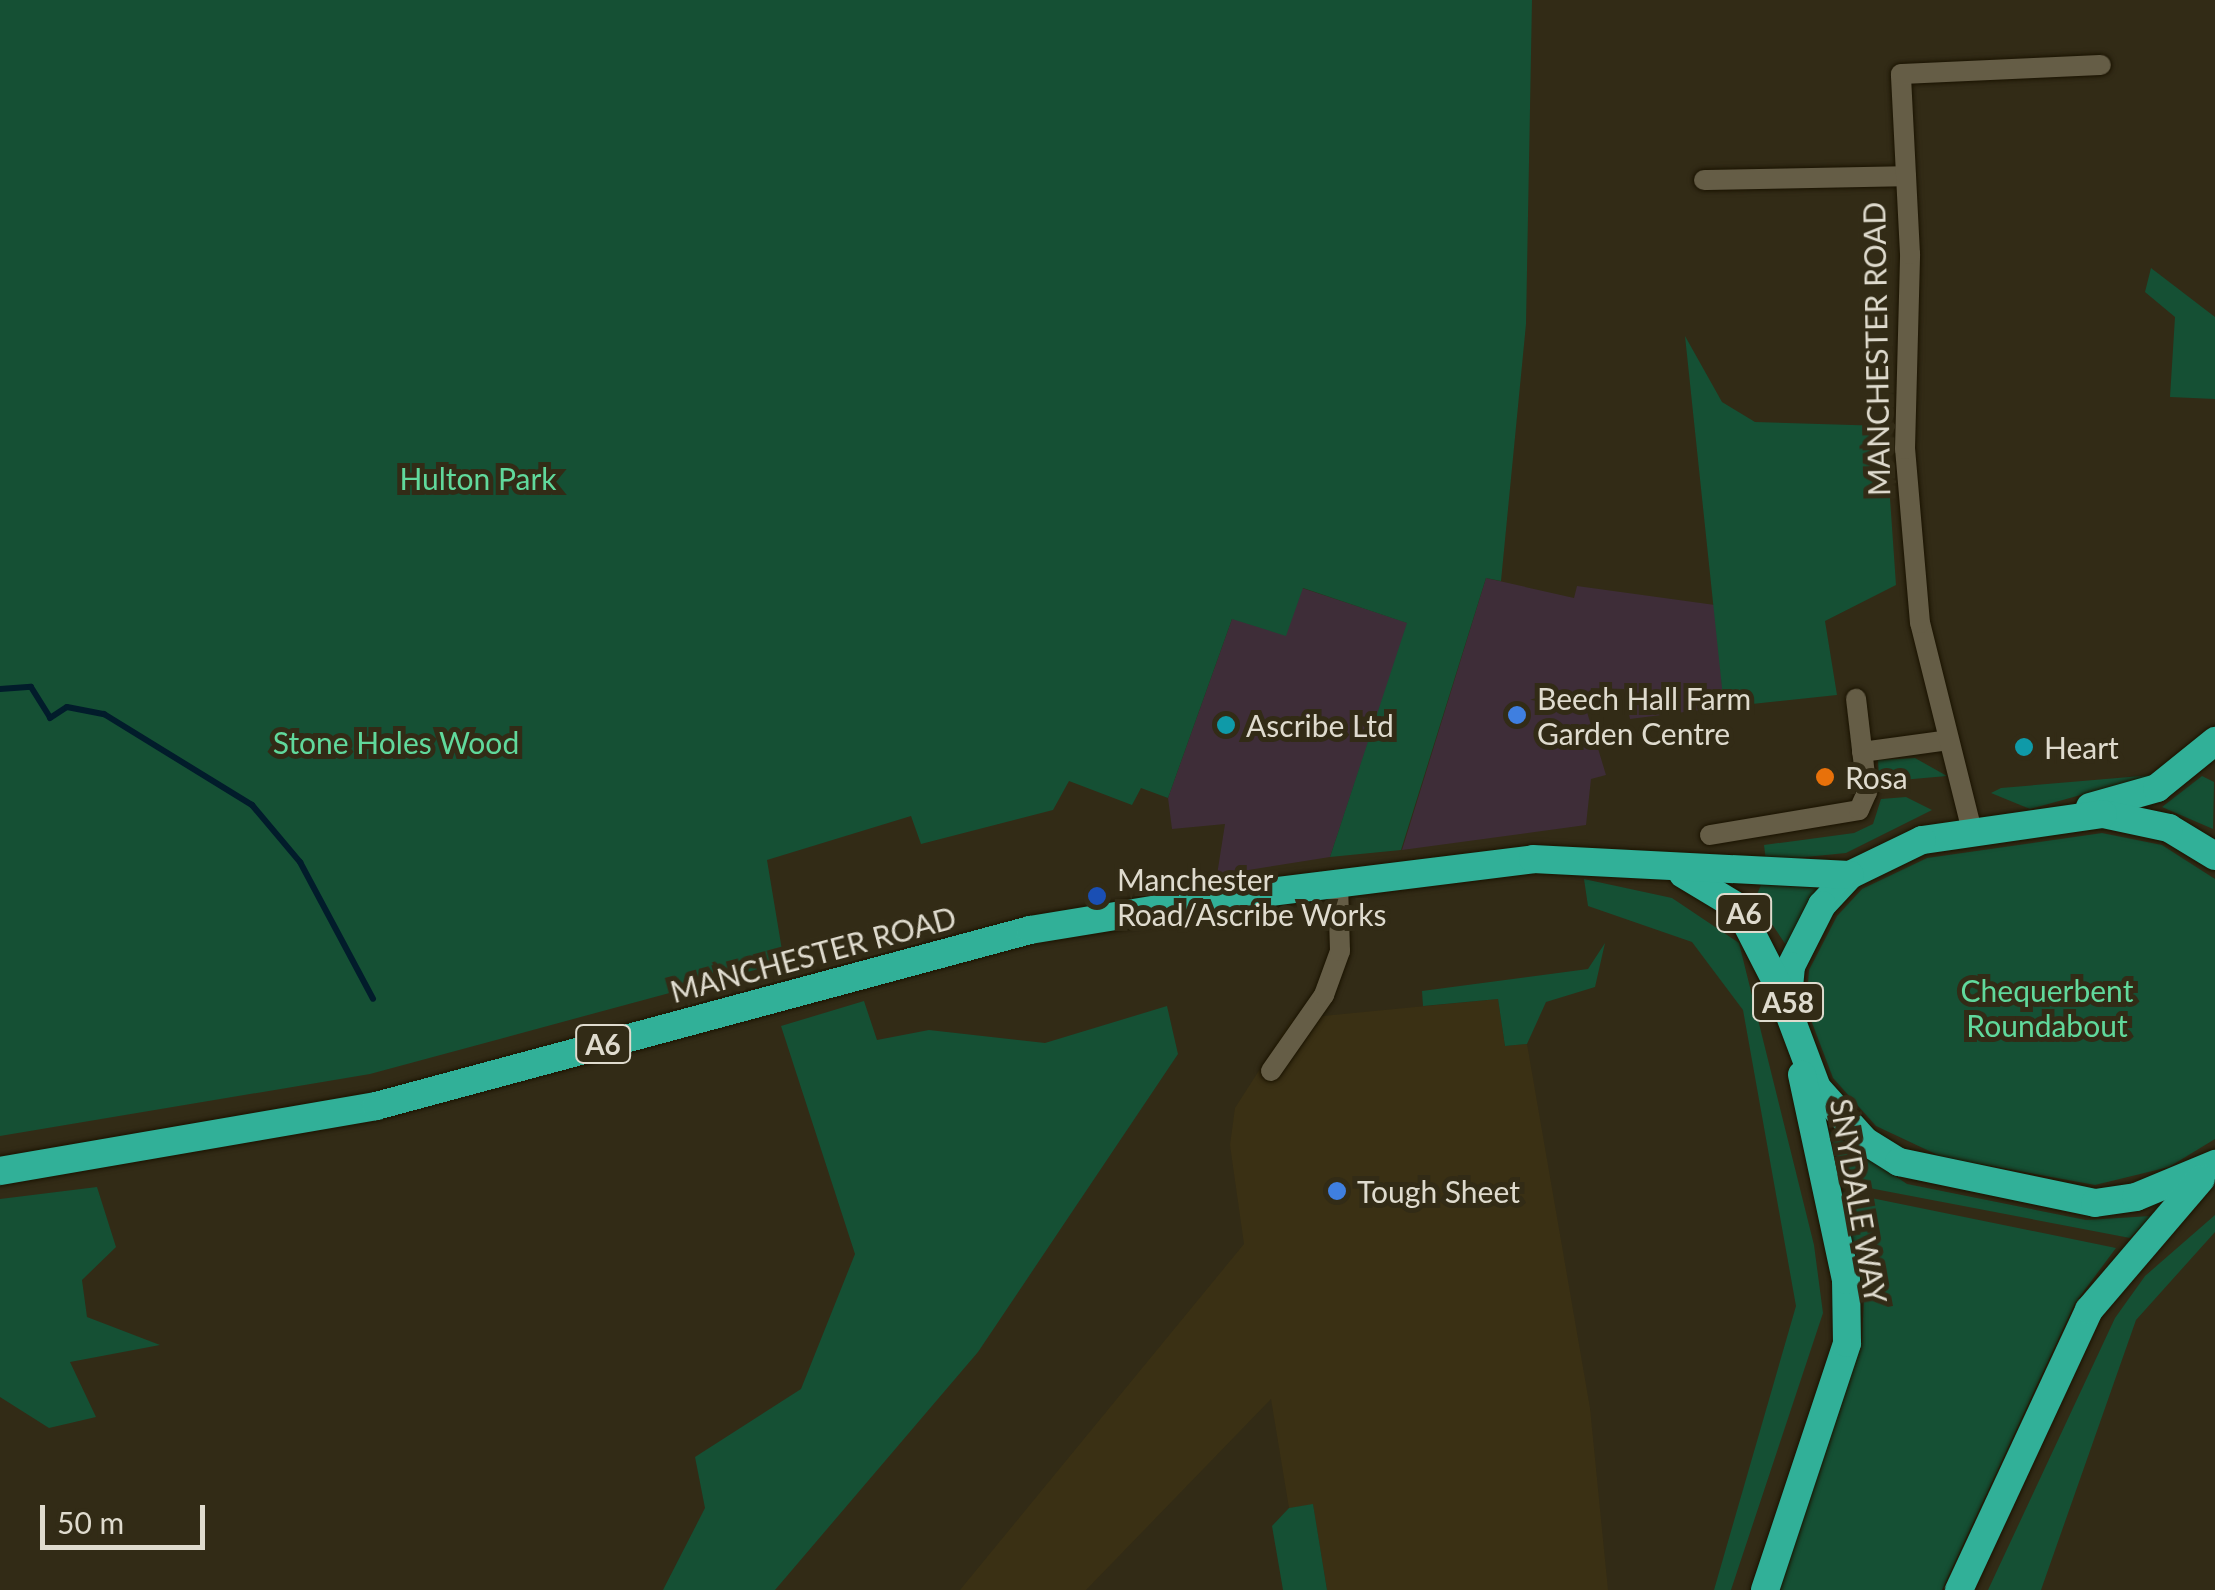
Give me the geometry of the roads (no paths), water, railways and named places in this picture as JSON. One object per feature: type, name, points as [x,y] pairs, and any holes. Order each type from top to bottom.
[{"type":"highway","name":"A58","points":[[2213,1165],[2095,1203],[1938,1174],[1865,1140],[1797,1050],[1788,1008],[1803,934],[1850,875],[1909,845],[2055,817],[2158,788],[2215,741]]},
{"type":"highway","name":"A58","points":[[2055,817],[2140,819],[2215,856]]},
{"type":"highway","name":"MANCHESTER ROAD","points":[[0,1171],[376,1106],[1030,930],[1532,858],[1850,875]]},
{"type":"highway","name":"MANCHESTER ROAD","points":[[1652,864],[1738,906],[1766,947],[1788,1008]]},
{"type":"highway","name":"SNYDALE WAY","points":[[1765,1590],[1847,1343],[1846,1280],[1797,1050]]},
{"type":"highway","name":"A58","points":[[1959,1590],[2090,1310],[2213,1165]]},
{"type":"street","name":"MANCHESTER ROAD","points":[[1972,830],[1920,623],[1905,449],[1906,176],[1901,74],[2100,65]]},
{"type":"street","points":[[1704,180],[1906,176]]},
{"type":"street","points":[[1710,835],[1850,817],[1867,792],[1856,699]]},
{"type":"street","points":[[1862,752],[1948,740]]},
{"type":"street","points":[[1271,1071],[1324,995],[1342,936],[1338,884]]},
{"type":"waterway","points":[[0,689],[31,687],[50,718],[67,707],[104,714],[252,805],[300,862],[373,999]]},
{"type":"place","name":"Beech Hall Farm Garden Centre","points":[[1517,715]]},
{"type":"place","name":"Ascribe Ltd","points":[[1226,725]]},
{"type":"place","name":"Heart","points":[[2024,747]]},
{"type":"place","name":"Rosa","points":[[1825,777]]},
{"type":"place","name":"Manchester Road/Ascribe Works","points":[[1097,896]]},
{"type":"place","name":"Tough Sheet","points":[[1337,1191]]},
{"type":"park label","name":"Hulton Park","points":[[478,478]]},
{"type":"park label","name":"Stone Holes Wood","points":[[396,742]]},
{"type":"park label","name":"Chequerbent Roundabout","points":[[2047,1007]]}]
